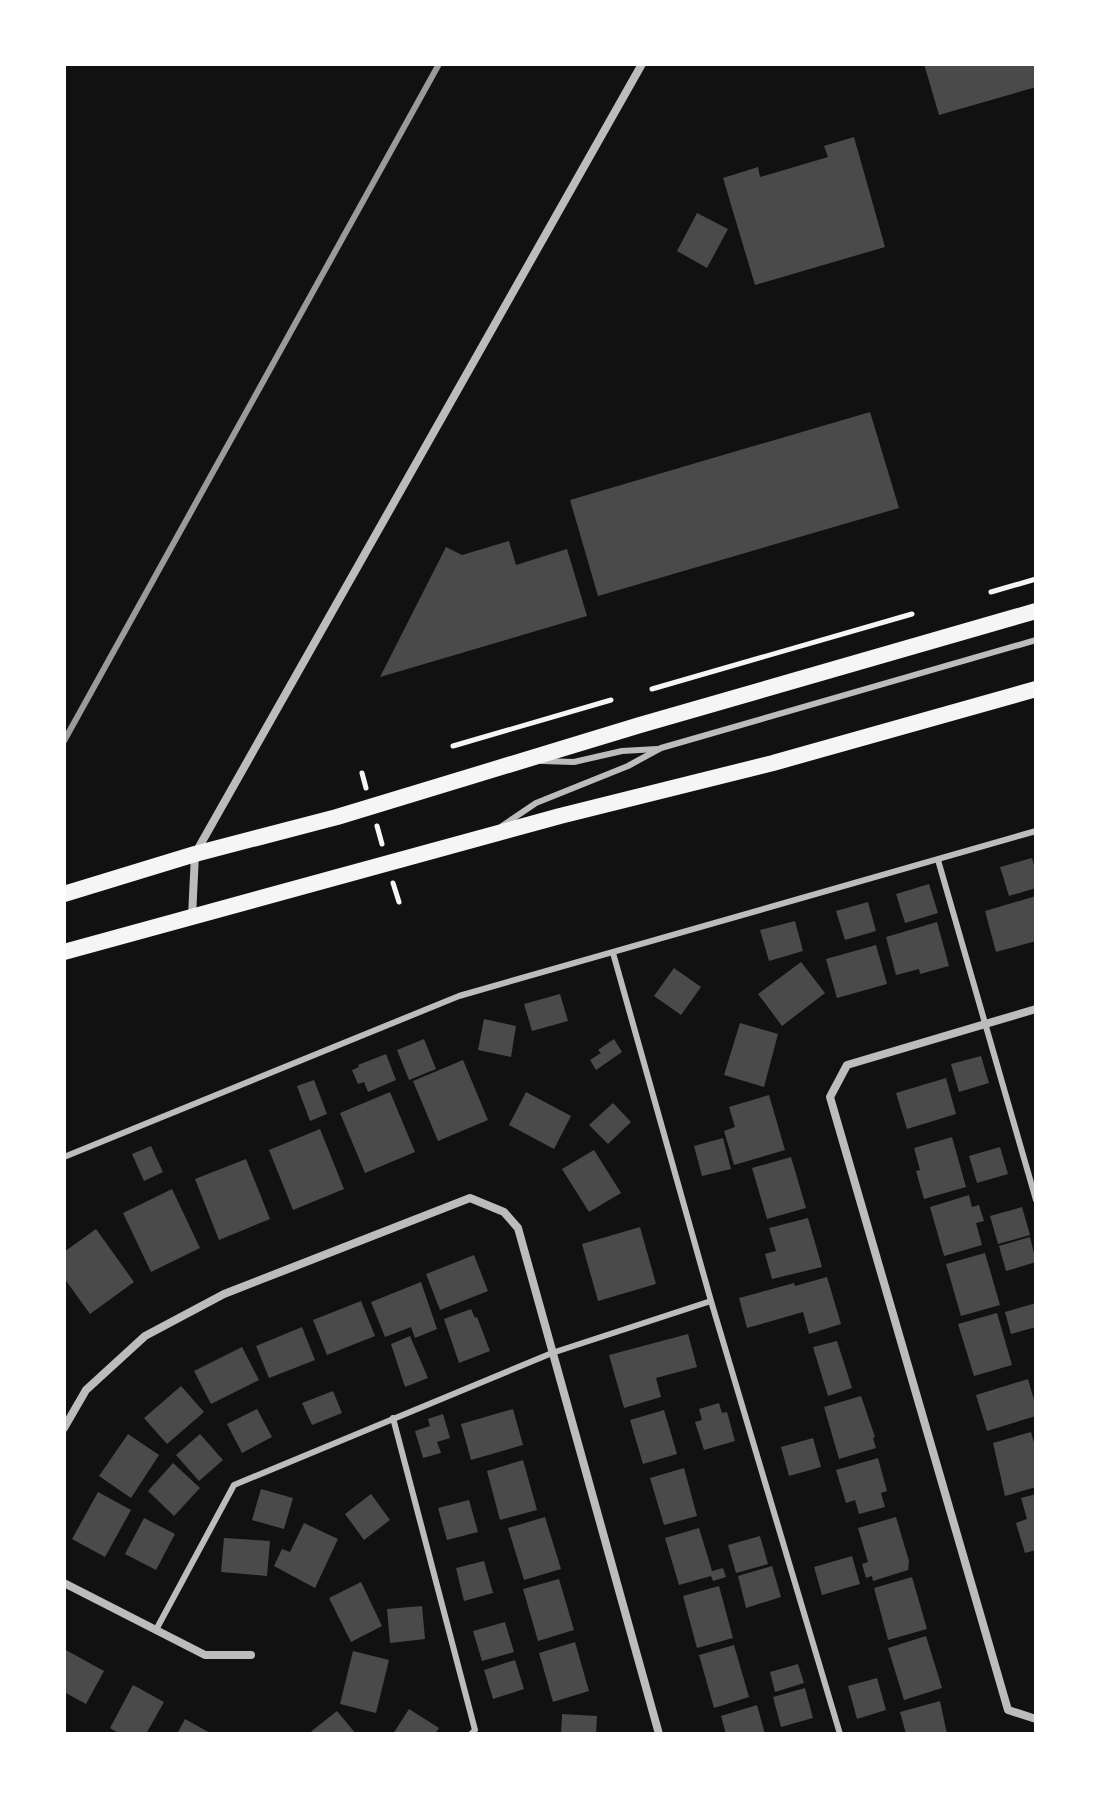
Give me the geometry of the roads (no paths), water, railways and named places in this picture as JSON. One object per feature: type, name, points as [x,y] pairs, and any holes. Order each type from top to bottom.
[{"type":"main road","points":[[64,894],[1036,611]]},
{"type":"main road","points":[[64,952],[488,835],[747,770],[1036,689]]},
{"type":"street","points":[[192,918],[195,854],[642,64]]},
{"type":"street","points":[[1036,1009],[847,1065],[830,1097],[1008,1710],[1036,1719]]},
{"type":"street","points":[[64,1428],[86,1390],[145,1336],[224,1294],[470,1198],[504,1212],[518,1228],[659,1734]]},
{"type":"street","points":[[64,1583],[205,1655],[251,1655]]},
{"type":"lane","points":[[520,761],[574,762],[622,751],[661,748],[1036,640]]},
{"type":"lane","points":[[488,835],[536,803],[628,766],[661,748]]},
{"type":"lane","points":[[64,1157],[459,996],[1036,831]]},
{"type":"lane","points":[[938,860],[1036,1200]]},
{"type":"lane","points":[[613,953],[711,1301],[840,1734]]},
{"type":"lane","points":[[157,1628],[234,1485],[552,1353],[711,1301]]},
{"type":"lane","points":[[393,1418],[475,1730],[471,1734]]},
{"type":"railway","points":[[64,741],[439,64]]}]
